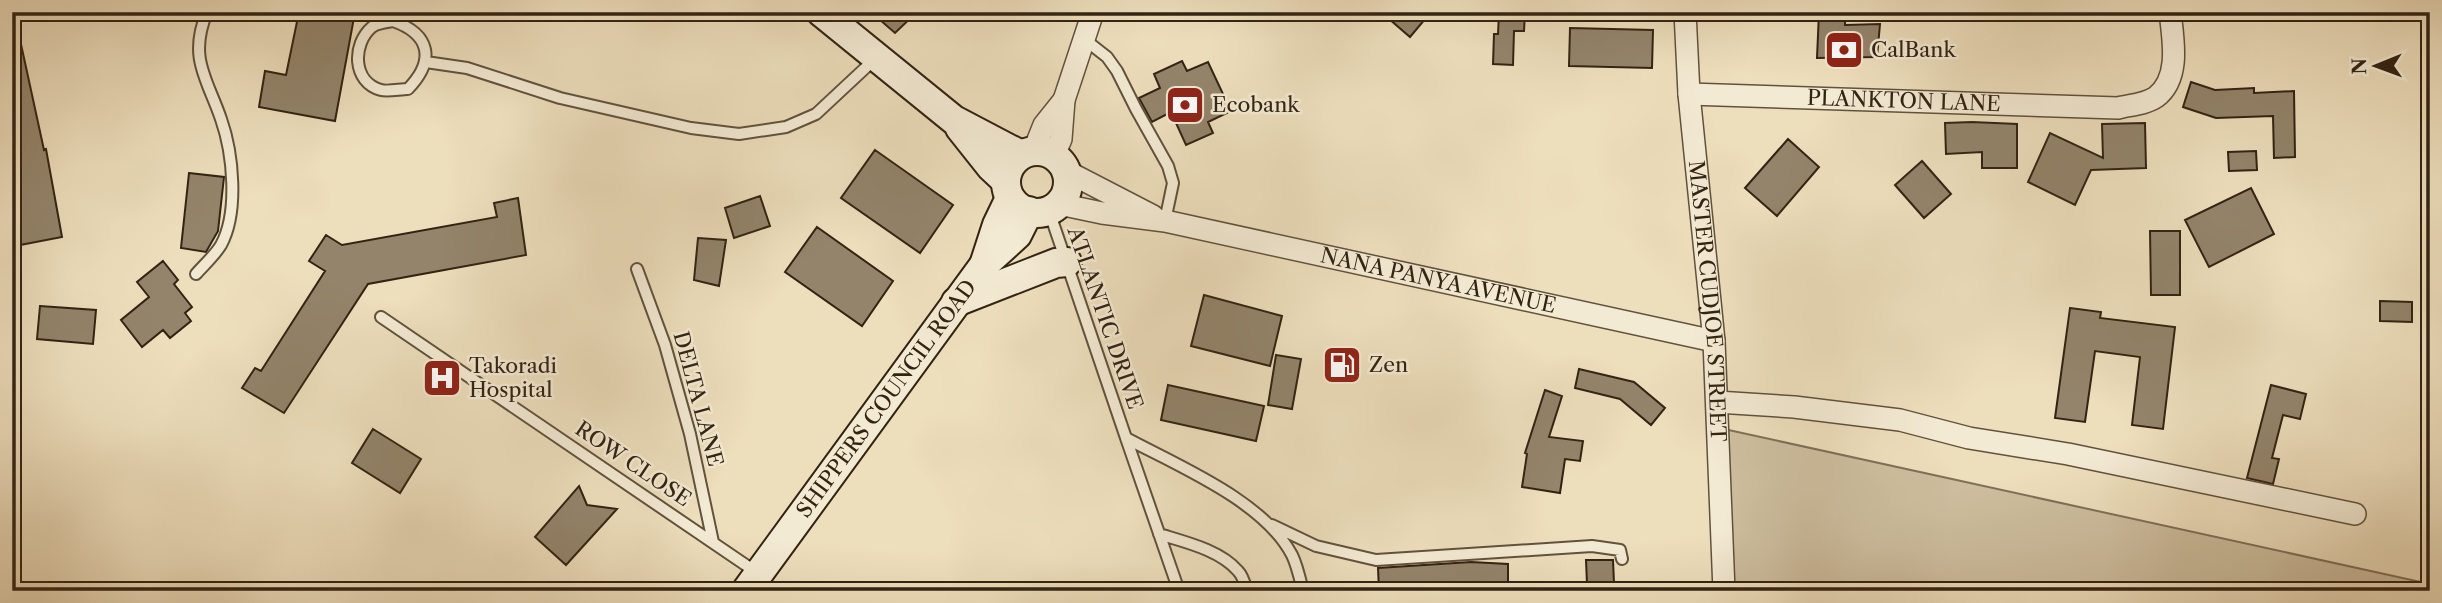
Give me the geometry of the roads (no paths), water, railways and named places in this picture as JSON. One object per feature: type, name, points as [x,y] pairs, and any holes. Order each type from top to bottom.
[{"type":"street","points":[[821,12],[954,120],[991,167],[1031,201]]},
{"type":"street","name":"MASTER CUDJOE STREET","points":[[1685,12],[1689,94],[1714,341],[1724,591]]},
{"type":"street","name":"PLANKTON LANE","points":[[1689,94],[2118,108],[2156,97],[2168,82],[2174,58],[2171,12]]},
{"type":"street","points":[[1031,201],[1010,166],[1044,158],[1061,139],[1064,100],[1092,13]]},
{"type":"street","points":[[954,120],[1044,158],[1068,188],[1031,201]]},
{"type":"street","name":"NANA PANYA AVENUE","points":[[1044,158],[1163,221]]},
{"type":"street","name":"NANA PANYA AVENUE","points":[[1031,201],[1163,221],[1714,341]]},
{"type":"street","name":"SHIPPERS COUNCIL ROAD","points":[[752,582],[984,265],[998,225],[1031,201]]},
{"type":"street","points":[[956,302],[1056,263],[1067,262]]},
{"type":"street","points":[[1717,402],[1794,407],[1900,420],[1969,438],[2068,454],[2355,514]]},
{"type":"lane","points":[[197,274],[220,246],[230,219],[231,155],[221,119],[204,82],[197,51],[206,12]]},
{"type":"lane","points":[[393,21],[411,27],[424,43],[426,62],[417,80],[408,89],[380,90],[364,78],[356,60],[360,40],[373,26],[393,21]]},
{"type":"lane","points":[[1084,39],[1107,57],[1117,71],[1168,166],[1172,183],[1163,221]]},
{"type":"lane","points":[[426,62],[467,68],[560,98],[691,128],[739,134],[786,127],[816,114],[876,58]]},
{"type":"lane","name":"ATLANTIC DRIVE","points":[[1031,201],[1067,262],[1179,591]]},
{"type":"lane","name":"DELTA LANE","points":[[637,269],[665,345],[713,542]]},
{"type":"lane","name":"ROW CLOSE","points":[[381,317],[713,542],[752,582]]},
{"type":"lane","name":"ATLANTIC DRIVE","points":[[1126,438],[1245,502],[1270,525],[1292,555],[1303,591]]},
{"type":"lane","points":[[1270,525],[1316,546],[1376,560],[1592,546],[1619,550],[1622,559]]},
{"type":"lane","points":[[1159,534],[1228,561],[1240,572],[1247,591]]},
{"type":"place","name":"CalBank","points":[[1844,50]]},
{"type":"place","name":"Ecobank","points":[[1185,105]]},
{"type":"place","name":"Zen","points":[[1342,365]]},
{"type":"place","name":"Takoradi Hospital","points":[[442,378]]}]
